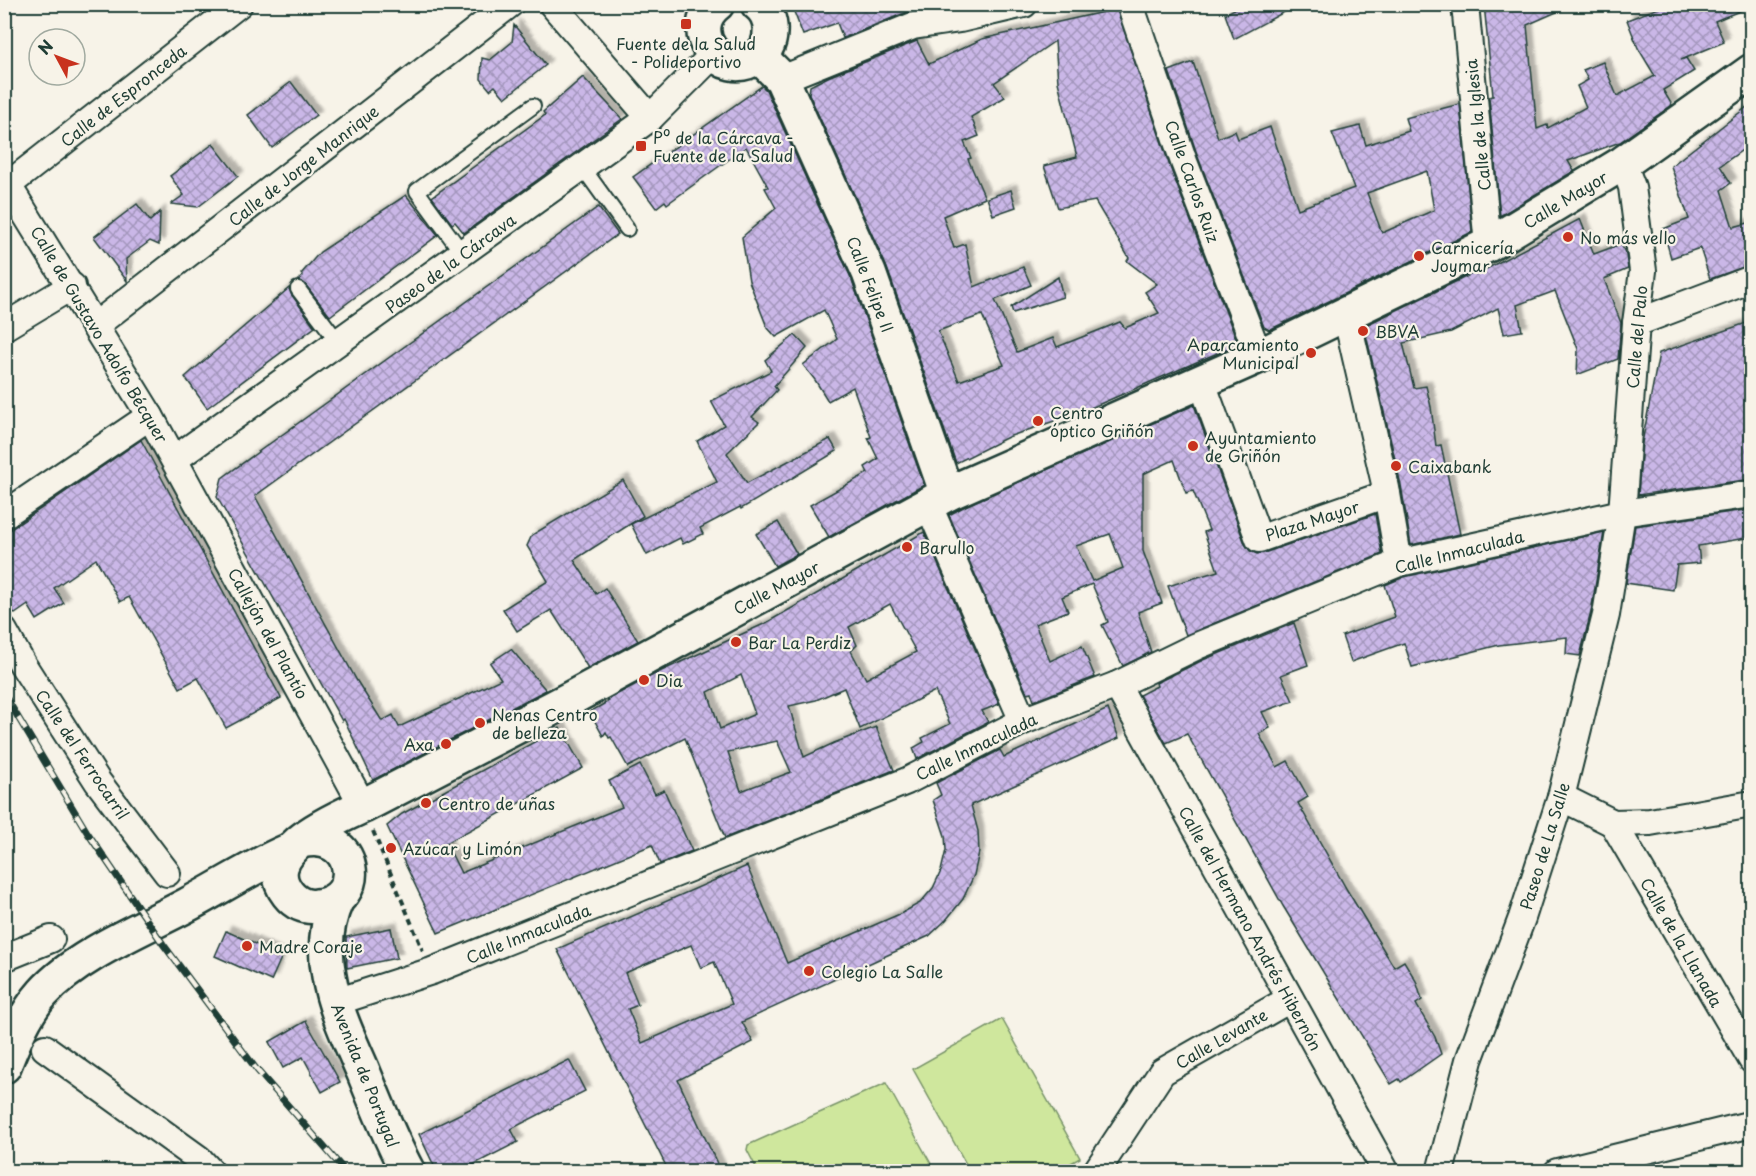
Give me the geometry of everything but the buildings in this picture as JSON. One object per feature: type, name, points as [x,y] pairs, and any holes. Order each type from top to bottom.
[{"type":"street","name":"Calle de Espronceda","points":[[6,182],[239,4]]},
{"type":"street","name":"Calle de Jorge Manrique","points":[[96,325],[510,4]]},
{"type":"street","points":[[552,4],[650,118]]},
{"type":"street","points":[[717,4],[707,16],[704,36],[714,54],[724,61],[736,64],[748,62],[759,56],[766,48],[770,38],[767,16],[758,4]]},
{"type":"street","points":[[759,56],[782,79],[913,26],[958,12],[1024,4]]},
{"type":"street","name":"Calle Carlos Ruiz","points":[[1133,4],[1132,10],[1184,162],[1259,356]]},
{"type":"street","name":"Calle de la Iglesia","points":[[1465,4],[1488,244]]},
{"type":"street","name":"Paseo de la Cárcava","points":[[175,459],[650,118],[714,54]]},
{"type":"street","name":"Calle Mayor","points":[[4,1065],[17,1033],[42,994],[72,966],[294,846],[331,820],[363,806],[568,700],[938,499],[1259,356],[1488,244],[1623,163],[1752,71]]},
{"type":"street","name":"Calle Felipe II","points":[[782,79],[869,273],[938,499]]},
{"type":"street","name":"Calle del Palo","points":[[1622,513],[1636,323],[1643,271],[1632,187],[1623,163]]},
{"type":"street","name":"Calle de Gustavo Adolfo Bécquer","points":[[6,182],[96,325],[175,459]]},
{"type":"street","points":[[1636,323],[1752,279]]},
{"type":"street","points":[[4,327],[72,286]]},
{"type":"street","points":[[1339,317],[1388,495],[1399,564]]},
{"type":"street","name":"Plaza Mayor","points":[[1199,381],[1259,539],[1388,495]]},
{"type":"street","points":[[4,515],[150,416]]},
{"type":"street","name":"Callejón del Plantío","points":[[175,459],[363,806]]},
{"type":"street","name":"Calle Inmaculada","points":[[332,989],[432,971],[907,781],[1023,721],[1117,685],[1197,646],[1399,564],[1622,513],[1752,494]]},
{"type":"street","points":[[938,499],[1023,721]]},
{"type":"street","name":"Paseo de La Salle","points":[[1440,1172],[1469,1060],[1522,918],[1561,797],[1606,615],[1622,513]]},
{"type":"street","name":"Calle del Ferrocarril","points":[[4,631],[98,782],[167,873]]},
{"type":"street","name":"Calle del Hermano Andrés Hibernón","points":[[1117,685],[1386,1172]]},
{"type":"street","points":[[1561,797],[1613,823],[1650,822],[1752,804]]},
{"type":"street","points":[[347,860],[355,822],[363,806]]},
{"type":"street","name":"Calle de la Llanada","points":[[1613,823],[1741,1019],[1752,1060]]},
{"type":"street","points":[[312,838],[327,840],[338,847],[347,860],[350,872],[347,884],[337,899],[329,918],[326,949],[332,989],[313,950],[296,901],[284,888],[280,877],[282,861],[294,846],[312,838]]},
{"type":"street","points":[[210,893],[261,886],[311,907],[326,905],[337,899]]},
{"type":"street","points":[[4,958],[51,939]]},
{"type":"street","name":"Avenida de Portugal","points":[[332,989],[353,1047],[408,1172]]},
{"type":"street","name":"Calle Levante","points":[[1096,1172],[1162,1072],[1290,999]]},
{"type":"street","points":[[45,1048],[199,1159],[211,1172]]},
{"type":"street","points":[[1557,1172],[1752,1124]]},
{"type":"lane","points":[[463,254],[417,191],[533,106]]},
{"type":"lane","points":[[583,168],[627,229]]},
{"type":"lane","points":[[298,289],[339,343]]},
{"type":"path","points":[[363,806],[432,971]]},
{"type":"green space","points":[[1002,1019],[1080,1158],[1057,1171],[970,1171],[913,1069]]},
{"type":"green space","points":[[886,1083],[935,1171],[758,1171],[747,1150],[748,1145]]},
{"type":"railway","points":[[4,694],[87,832],[163,944],[257,1070],[346,1172]]},
{"type":"place","name":"Fuente de la Salud - Polideportivo","points":[[686,24]]},
{"type":"place","name":"Pº de la Cárcava - Fuente de la Salud","points":[[641,146]]},
{"type":"place","name":"No más vello","points":[[1568,237]]},
{"type":"place","name":"Carnicería Joymar","points":[[1419,256]]},
{"type":"place","name":"BBVA","points":[[1363,331]]},
{"type":"place","name":"Aparcamiento Municipal","points":[[1311,353]]},
{"type":"place","name":"Centro óptico Griñón","points":[[1038,421]]},
{"type":"place","name":"Ayuntamiento de Griñón","points":[[1193,446]]},
{"type":"place","name":"Caixabank","points":[[1396,466]]},
{"type":"place","name":"Barullo","points":[[907,547]]},
{"type":"place","name":"Bar La Perdiz","points":[[736,642]]},
{"type":"place","name":"Dia","points":[[644,680]]},
{"type":"place","name":"Nenas Centro de belleza","points":[[480,723]]},
{"type":"place","name":"Axa","points":[[446,744]]},
{"type":"place","name":"Centro de uñas","points":[[426,803]]},
{"type":"place","name":"Azúcar y Limón","points":[[391,848]]},
{"type":"place","name":"Madre Coraje","points":[[247,946]]},
{"type":"place","name":"Colegio La Salle","points":[[809,971]]}]
